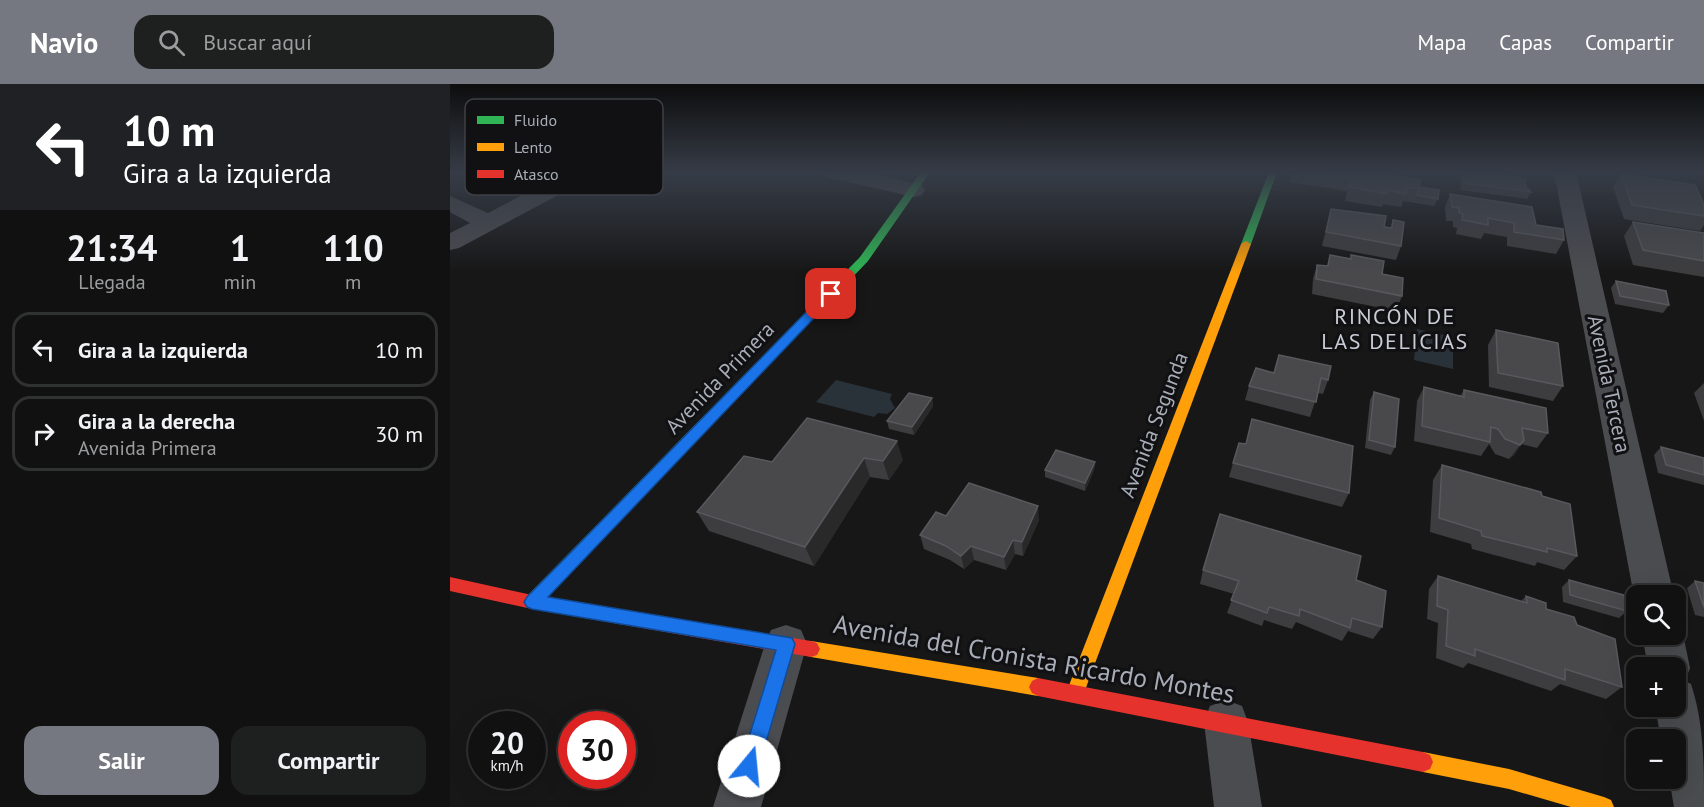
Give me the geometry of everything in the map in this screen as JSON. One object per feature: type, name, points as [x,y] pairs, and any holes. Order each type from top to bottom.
[{"type":"street","points":[[455,206],[489,223]]},
{"type":"street","points":[[450,243],[521,206]]},
{"type":"street","name":"Avenida Primera","points":[[532,602],[864,259],[903,206]]},
{"type":"street","name":"Avenida Segunda","points":[[1075,693],[1260,206]]},
{"type":"street","name":"Avenida Tercera","points":[[1572,206],[1652,585]]},
{"type":"street","name":"Avenida del Cronista Ricardo Montes","points":[[450,585],[532,602],[1075,693],[1226,722],[1509,779],[1604,807]]},
{"type":"street","points":[[737,807],[786,644]]},
{"type":"street","points":[[1680,717],[1698,807]]},
{"type":"street","points":[[1226,722],[1238,807]]},
{"type":"shaded area","points":[[1417,329],[1453,337],[1453,369],[1414,360]]},
{"type":"shaded area","points":[[836,380],[892,394],[890,399],[895,408],[887,414],[878,413],[874,417],[816,402]]},
{"type":"building","points":[[1637,206],[1704,206],[1704,216]]},
{"type":"building","points":[[1452,207],[1532,207],[1536,225],[1563,229],[1564,240],[1514,232],[1514,223],[1488,218],[1488,225],[1462,220],[1463,214],[1459,213],[1459,208]]},
{"type":"building","points":[[1331,209],[1386,216],[1384,227],[1392,228],[1393,220],[1404,222],[1401,246],[1326,232]]},
{"type":"building","points":[[1633,222],[1704,233],[1704,261],[1643,250]]},
{"type":"building","points":[[1330,255],[1351,259],[1351,255],[1384,261],[1382,274],[1403,278],[1402,296],[1316,279],[1317,265],[1328,266]]},
{"type":"building","points":[[1616,281],[1666,291],[1669,305],[1620,296]]},
{"type":"building","points":[[1496,330],[1558,343],[1563,386],[1498,373]]},
{"type":"building","points":[[1279,355],[1331,366],[1328,380],[1321,378],[1316,402],[1249,386],[1256,368],[1274,373]]},
{"type":"building","points":[[1424,387],[1464,397],[1464,390],[1546,408],[1548,433],[1522,428],[1524,440],[1520,445],[1505,439],[1498,429],[1491,427],[1490,442],[1422,426]]},
{"type":"building","points":[[1374,392],[1399,399],[1395,447],[1369,440]]},
{"type":"building","points":[[909,393],[932,398],[912,427],[887,421]]},
{"type":"building","points":[[807,418],[897,441],[883,461],[864,458],[805,547],[697,512],[744,456],[772,462]]},
{"type":"building","points":[[1252,419],[1353,446],[1349,493],[1233,463],[1239,443],[1246,444]]},
{"type":"building","points":[[1661,447],[1704,458],[1704,475],[1666,465]]},
{"type":"building","points":[[1056,450],[1095,462],[1085,483],[1045,470]]},
{"type":"building","points":[[1442,465],[1541,492],[1542,496],[1570,504],[1577,556],[1547,548],[1547,552],[1482,536],[1481,531],[1439,518]]},
{"type":"building","points":[[969,483],[1038,506],[1022,542],[1013,540],[1004,557],[971,546],[961,556],[946,546],[920,535],[936,512],[946,516]]},
{"type":"building","points":[[1220,514],[1361,556],[1356,580],[1386,591],[1382,627],[1352,618],[1350,628],[1300,609],[1299,616],[1269,607],[1267,613],[1231,600],[1239,581],[1203,570]]},
{"type":"building","points":[[1438,576],[1527,603],[1526,596],[1546,603],[1546,609],[1574,617],[1577,625],[1615,639],[1622,687],[1565,669],[1565,680],[1475,649],[1475,656],[1446,646],[1448,610],[1437,606]]},
{"type":"building","points":[[1569,580],[1624,595],[1626,611],[1570,595]]},
{"type":"building","points":[[1695,581],[1704,583],[1704,607]]},
{"type":"traffic: fast","points":[[532,602],[864,259],[902,206]]},
{"type":"traffic: fast","points":[[1246,244],[1260,206]]},
{"type":"traffic: slow","points":[[1075,693],[1246,244]]},
{"type":"traffic: slow","points":[[811,649],[1038,687]]},
{"type":"traffic: slow","points":[[1423,762],[1509,779],[1604,807]]},
{"type":"traffic: jam","points":[[450,584],[532,602],[811,649]]},
{"type":"traffic: jam","points":[[1038,687],[1423,762]]},
{"type":"district","name":"RINCÓN DE LAS DELICIAS","points":[[1395,328]]},
{"type":"route","points":[[749,766],[786,644],[532,602],[831,294]]}]
